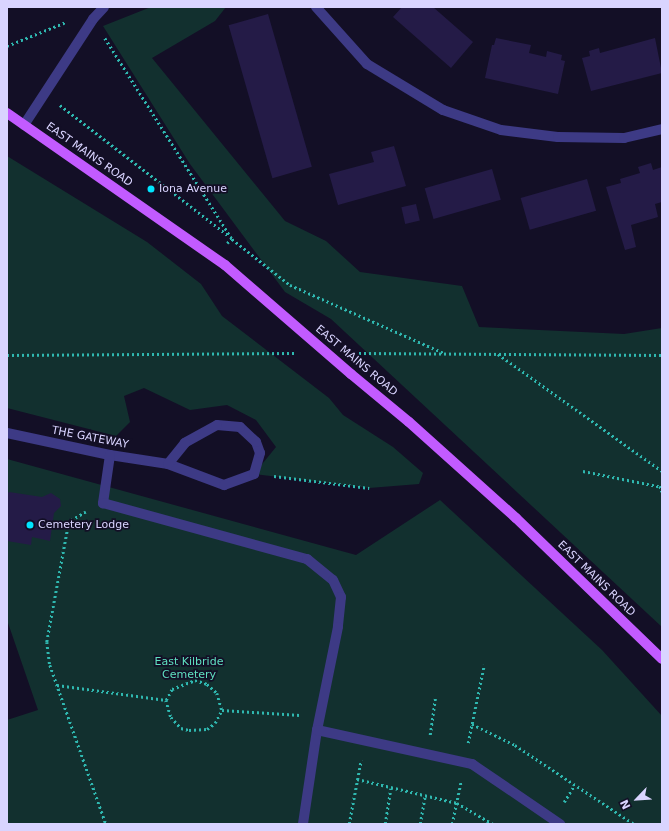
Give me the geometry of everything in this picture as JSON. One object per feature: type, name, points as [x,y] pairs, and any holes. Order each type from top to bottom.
[{"type":"main road","name":"EAST MAINS ROAD","points":[[7,113],[225,265],[409,422],[516,518],[662,659]]},
{"type":"street","points":[[24,125],[93,19],[104,7]]},
{"type":"street","points":[[316,7],[367,64],[443,110],[501,130],[558,137],[624,138],[662,129]]},
{"type":"street","points":[[168,464],[185,443],[217,424],[240,427],[256,442],[260,453],[254,474]]},
{"type":"street","name":"THE GATEWAY","points":[[7,433],[110,455],[168,464],[224,485],[254,474]]},
{"type":"street","points":[[110,455],[103,503],[307,559],[332,580],[341,597],[338,627],[321,716],[316,730],[303,824]]},
{"type":"street","points":[[316,730],[364,739],[472,764],[560,824]]},
{"type":"path","points":[[7,46],[79,16],[93,19],[232,239],[45,93]]},
{"type":"path","points":[[290,285],[445,353]]},
{"type":"path","points":[[498,353],[662,471]]},
{"type":"path","points":[[583,471],[661,486],[662,492]]},
{"type":"path","points":[[254,474],[369,488]]},
{"type":"path","points":[[103,503],[69,522],[47,642],[50,665],[106,824]]},
{"type":"path","points":[[195,680],[207,684],[217,693],[222,710],[215,723],[207,729],[189,730],[181,728],[172,717],[166,700],[172,689],[195,680]]},
{"type":"path","points":[[57,685],[166,700]]},
{"type":"path","points":[[428,753],[435,698]]},
{"type":"path","points":[[222,710],[321,716]]},
{"type":"path","points":[[472,724],[515,745],[634,824]]},
{"type":"path","points":[[348,824],[364,739]]},
{"type":"path","points":[[357,780],[456,803],[493,824]]},
{"type":"path","points":[[385,824],[391,788]]},
{"type":"path","points":[[420,824],[426,796]]},
{"type":"green space","points":[[151,7],[226,7],[215,21],[152,58],[285,221],[326,241],[360,272],[462,286],[479,327],[624,334],[662,328],[662,627],[331,319],[285,292],[190,164],[103,26]]},
{"type":"green space","points":[[7,156],[147,242],[201,284],[222,316],[329,398],[343,415],[393,447],[423,473],[419,484],[369,488],[254,474],[276,447],[256,420],[227,405],[190,410],[144,388],[124,396],[130,422],[116,436],[7,408]]},
{"type":"green space","name":"East Kilbride Cemetery","points":[[7,459],[356,555],[440,500],[602,650],[662,716],[662,824],[7,824],[7,720],[38,710],[7,620]]},
{"type":"building","points":[[402,7],[433,7],[473,42],[451,68],[393,17]]},
{"type":"building","points":[[268,14],[312,167],[272,178],[229,25]]},
{"type":"building","points":[[496,38],[531,45],[529,53],[546,57],[547,51],[562,55],[561,60],[565,61],[558,94],[485,78],[492,45],[494,45]]},
{"type":"building","points":[[655,38],[662,73],[591,91],[582,58],[590,56],[589,51],[599,48],[600,53]]},
{"type":"building","points":[[394,146],[406,186],[338,205],[329,174],[374,162],[371,152]]},
{"type":"building","points":[[651,163],[653,170],[662,167],[662,202],[655,204],[658,217],[631,225],[636,247],[625,250],[606,187],[621,183],[620,179],[640,173],[638,167]]},
{"type":"building","points":[[492,169],[501,200],[434,219],[425,188]]},
{"type":"building","points":[[587,179],[596,211],[530,230],[521,198]]},
{"type":"building","points":[[416,204],[420,221],[405,224],[401,207]]},
{"type":"building","name":"Cemetery Lodge","points":[[9,492],[42,497],[51,493],[60,499],[61,506],[54,513],[50,541],[32,537],[31,545],[7,541],[7,494]]},
{"type":"place","name":"Iona Avenue","points":[[151,189]]},
{"type":"place","name":"Cemetery Lodge","points":[[30,525]]}]
